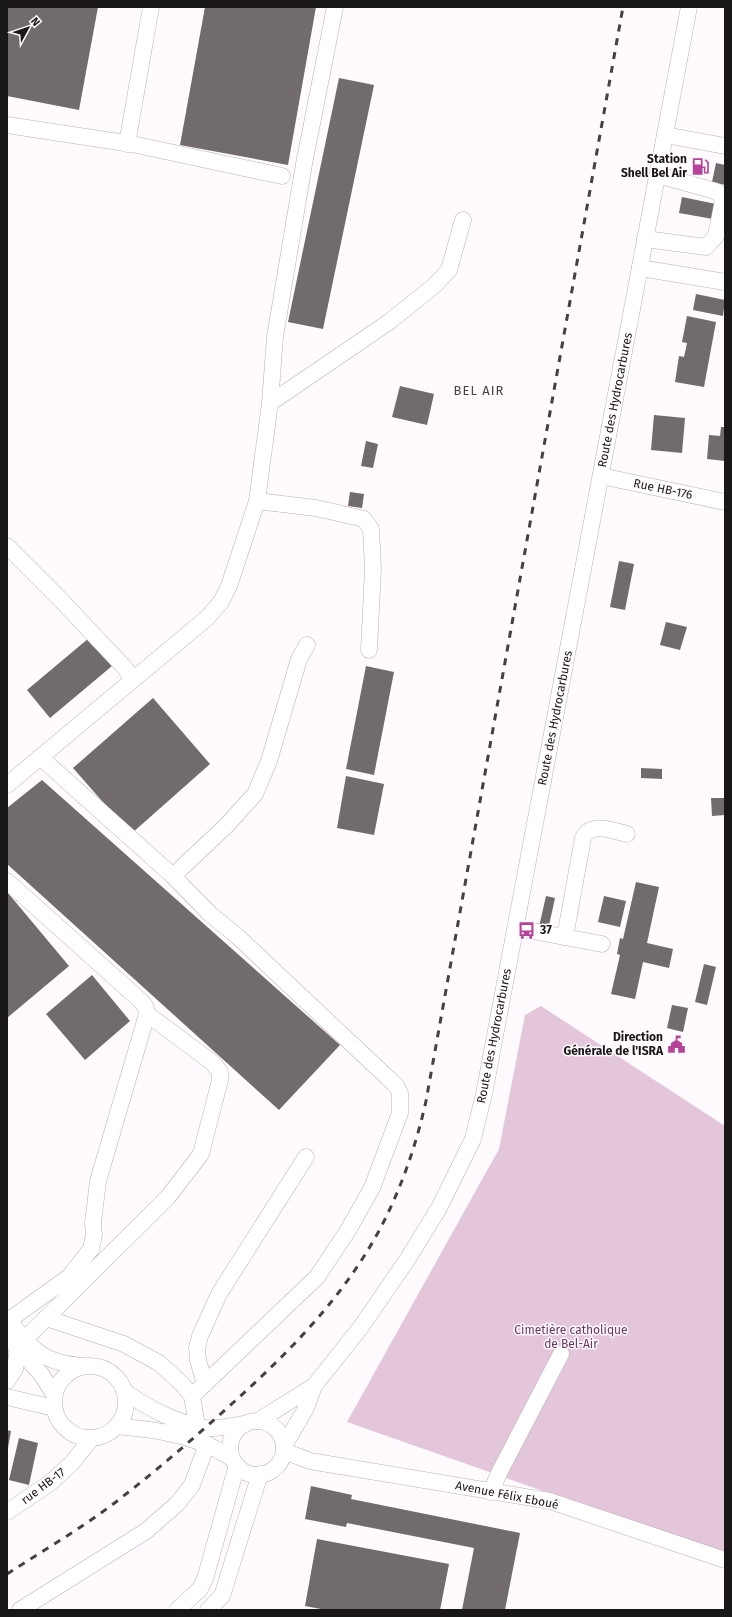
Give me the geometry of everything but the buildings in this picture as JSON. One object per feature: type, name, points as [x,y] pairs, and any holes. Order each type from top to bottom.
[{"type":"street","points":[[127,144],[151,7]]},
{"type":"street","points":[[7,785],[207,618],[221,602],[229,586],[257,501],[270,403],[275,337],[291,239],[335,7]]},
{"type":"street","name":"Route des Hydrocarbures","points":[[284,1448],[306,1408],[314,1386],[361,1327],[409,1257],[440,1208],[473,1139],[484,1094],[516,928],[689,7]]},
{"type":"street","points":[[9,127],[127,144],[282,176]]},
{"type":"street","points":[[665,135],[725,146]]},
{"type":"street","points":[[645,239],[706,247],[716,236],[723,195],[715,191],[658,175]]},
{"type":"street","points":[[270,403],[389,322],[435,285],[449,270],[463,220]]},
{"type":"street","points":[[640,268],[725,282]]},
{"type":"street","name":"Rue HB-176","points":[[600,476],[725,502]]},
{"type":"street","points":[[257,501],[316,508],[364,519],[372,529],[373,568],[369,650]]},
{"type":"street","points":[[7,546],[59,598],[125,668],[133,679]]},
{"type":"street","points":[[173,876],[227,825],[255,794],[269,761],[299,659],[307,645]]},
{"type":"street","points":[[40,757],[173,876],[210,914],[237,936],[388,1078],[397,1087],[401,1099],[400,1113],[372,1188],[347,1232],[330,1258],[316,1277],[192,1396]]},
{"type":"street","points":[[565,937],[583,838],[586,833],[590,829],[597,828],[627,834]]},
{"type":"street","points":[[7,881],[141,1001],[145,1006],[147,1014],[98,1181],[93,1223],[94,1235],[91,1249],[69,1277],[8,1319],[22,1344],[47,1382],[54,1401],[57,1416],[67,1430],[83,1438],[92,1438],[101,1437],[110,1433],[117,1426],[124,1416],[126,1404],[124,1391],[120,1382],[113,1374],[94,1366],[64,1365],[39,1354],[22,1344],[7,1336]]},
{"type":"street","points":[[516,928],[602,944]]},
{"type":"street","points":[[7,1381],[15,1369],[22,1344],[46,1318],[168,1197],[200,1154],[220,1080],[220,1072],[213,1063],[147,1014]]},
{"type":"street","points":[[205,1384],[198,1360],[197,1348],[200,1336],[219,1294],[306,1157]]},
{"type":"street","points":[[46,1318],[124,1344],[159,1363],[182,1383],[192,1396],[197,1426]]},
{"type":"street","points":[[491,1492],[498,1475],[561,1354]]},
{"type":"street","points":[[54,1401],[58,1384],[65,1376],[84,1366]]},
{"type":"street","name":"Route des Hydrocarbures","points":[[252,1422],[314,1386]]},
{"type":"street","points":[[117,1426],[163,1432],[207,1444],[234,1461],[243,1470],[251,1474],[268,1472],[276,1467],[281,1460],[284,1448],[282,1438],[273,1426],[252,1422],[217,1428],[197,1426],[156,1411],[140,1403],[124,1391]]},
{"type":"street","points":[[7,1397],[54,1401]]},
{"type":"street","points":[[177,1610],[200,1589],[205,1579],[234,1461],[231,1446],[233,1435],[252,1422]]},
{"type":"street","name":"rue HB-17","points":[[7,1512],[50,1483],[71,1464],[92,1438]]},
{"type":"street","points":[[20,1610],[146,1531],[177,1504],[192,1485],[207,1444]]},
{"type":"street","name":"Avenue Félix Eboué","points":[[284,1448],[310,1461],[550,1501],[725,1560]]},
{"type":"street","points":[[200,1589],[215,1608],[222,1596],[260,1474]]},
{"type":"green space","name":"Cimetière catholique de Bel-Air","points":[[541,1006],[725,1126],[725,1555],[347,1422],[499,1149],[525,1015]]},
{"type":"railway","points":[[7,1574],[68,1536],[112,1505],[218,1417],[266,1372],[303,1335],[337,1295],[367,1252],[388,1214],[401,1183],[413,1151],[426,1101],[623,7]]},
{"type":"place","name":"Station Shell Bel Air","points":[[700,166]]},
{"type":"place","name":"37","points":[[527,930]]},
{"type":"place","name":"Direction Générale de l'ISRA","points":[[676,1044]]},
{"type":"district","name":"BEL AIR","points":[[479,390]]}]
